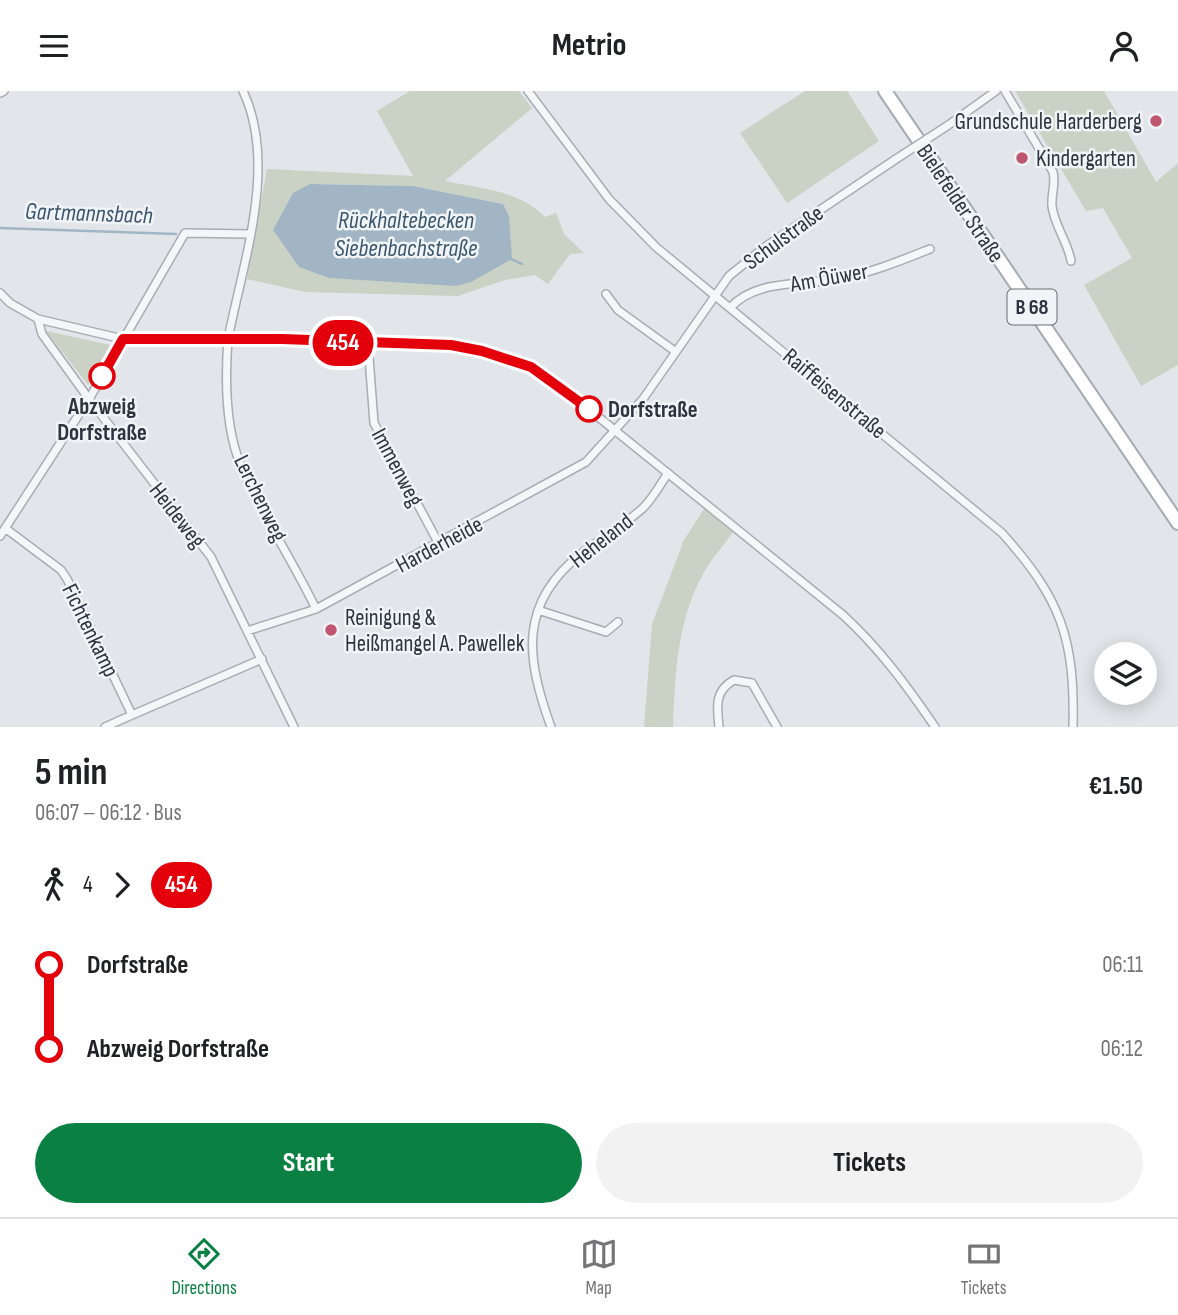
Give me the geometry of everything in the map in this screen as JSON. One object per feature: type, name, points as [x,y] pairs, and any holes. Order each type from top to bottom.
[{"type":"main road","name":"Bielefelder Straße","points":[[886,91],[1178,523]]},
{"type":"street","name":"Lerchenweg","points":[[243,91],[252,113],[261,161],[228,339],[226,368],[231,420],[241,465],[316,610]]},
{"type":"street","name":"Raiffeisenstraße","points":[[528,91],[609,199],[656,247],[1002,533],[1034,569],[1063,624],[1070,655],[1073,727]]},
{"type":"street","name":"Schulstraße","points":[[615,431],[643,399],[729,277],[765,247],[996,91]]},
{"type":"street","points":[[1005,91],[1053,172],[1055,182],[1052,208],[1068,244],[1071,261]]},
{"type":"street","points":[[0,537],[89,399],[185,233],[249,234]]},
{"type":"street","name":"Am Öüwer","points":[[730,308],[738,299],[763,288],[844,278],[930,249]]},
{"type":"street","points":[[0,293],[10,303],[38,319],[123,339],[228,339],[368,344],[425,342],[482,351],[506,358],[548,377],[872,642],[899,674],[936,727]]},
{"type":"street","points":[[606,294],[618,310],[676,352]]},
{"type":"street","name":"Heideweg","points":[[38,319],[42,334],[89,399],[211,557],[294,727]]},
{"type":"street","name":"Immenweg","points":[[368,344],[373,423],[439,544]]},
{"type":"street","name":"Harderheide","points":[[247,631],[316,610],[439,544],[586,462],[615,431]]},
{"type":"street","name":"Heheland","points":[[551,727],[538,691],[530,636],[538,610],[560,573],[644,506],[668,473]]},
{"type":"street","name":"Fichtenkamp","points":[[5,528],[61,570],[132,715]]},
{"type":"street","points":[[538,610],[607,632],[618,622]]},
{"type":"street","points":[[105,727],[262,659]]},
{"type":"street","points":[[719,727],[717,703],[720,691],[734,680],[751,683],[777,727]]},
{"type":"green space","points":[[410,91],[519,91],[532,108],[445,181],[511,196],[535,208],[545,217],[556,213],[564,234],[584,253],[570,254],[548,284],[535,275],[505,280],[458,296],[305,292],[247,279],[267,169],[413,176],[377,111]],"holes":[[[310,184],[413,186],[503,204]]]},
{"type":"green space","points":[[805,91],[847,91],[879,141],[787,203],[740,133]]},
{"type":"green space","points":[[1015,91],[1104,91],[1156,182],[1178,163],[1178,365],[1141,386],[1084,285],[1132,258],[1103,208],[1086,211]]},
{"type":"green space","points":[[46,331],[110,345],[88,385]]},
{"type":"green space","points":[[704,509],[733,532],[704,572],[688,609],[679,648],[673,727],[644,727],[652,624],[684,540]]},
{"type":"water","name":"Rückhaltebecken Siebenbachstraße","points":[[310,184],[413,186],[503,204],[509,216],[512,259],[471,282],[456,286],[329,278],[299,267],[273,230],[293,193]]},
{"type":"waterway","name":"Gartmannsbach","points":[[0,228],[176,234]]},
{"type":"waterway","name":"Gartmannsbach","points":[[509,258],[522,264]]},
{"type":"bus line","name":"454","points":[[102,376],[123,339],[282,339],[368,344],[425,342],[482,351],[531,367],[589,409]]},
{"type":"place","name":"Grundschule Harderberg","points":[[1156,121]]},
{"type":"place","name":"Kindergarten","points":[[1022,158]]},
{"type":"place","name":"Abzweig Dorfstraße","points":[[102,376]]},
{"type":"place","name":"Dorfstraße","points":[[589,409]]},
{"type":"place","name":"Reinigung & Heißmangel A. Pawellek","points":[[331,630]]}]
